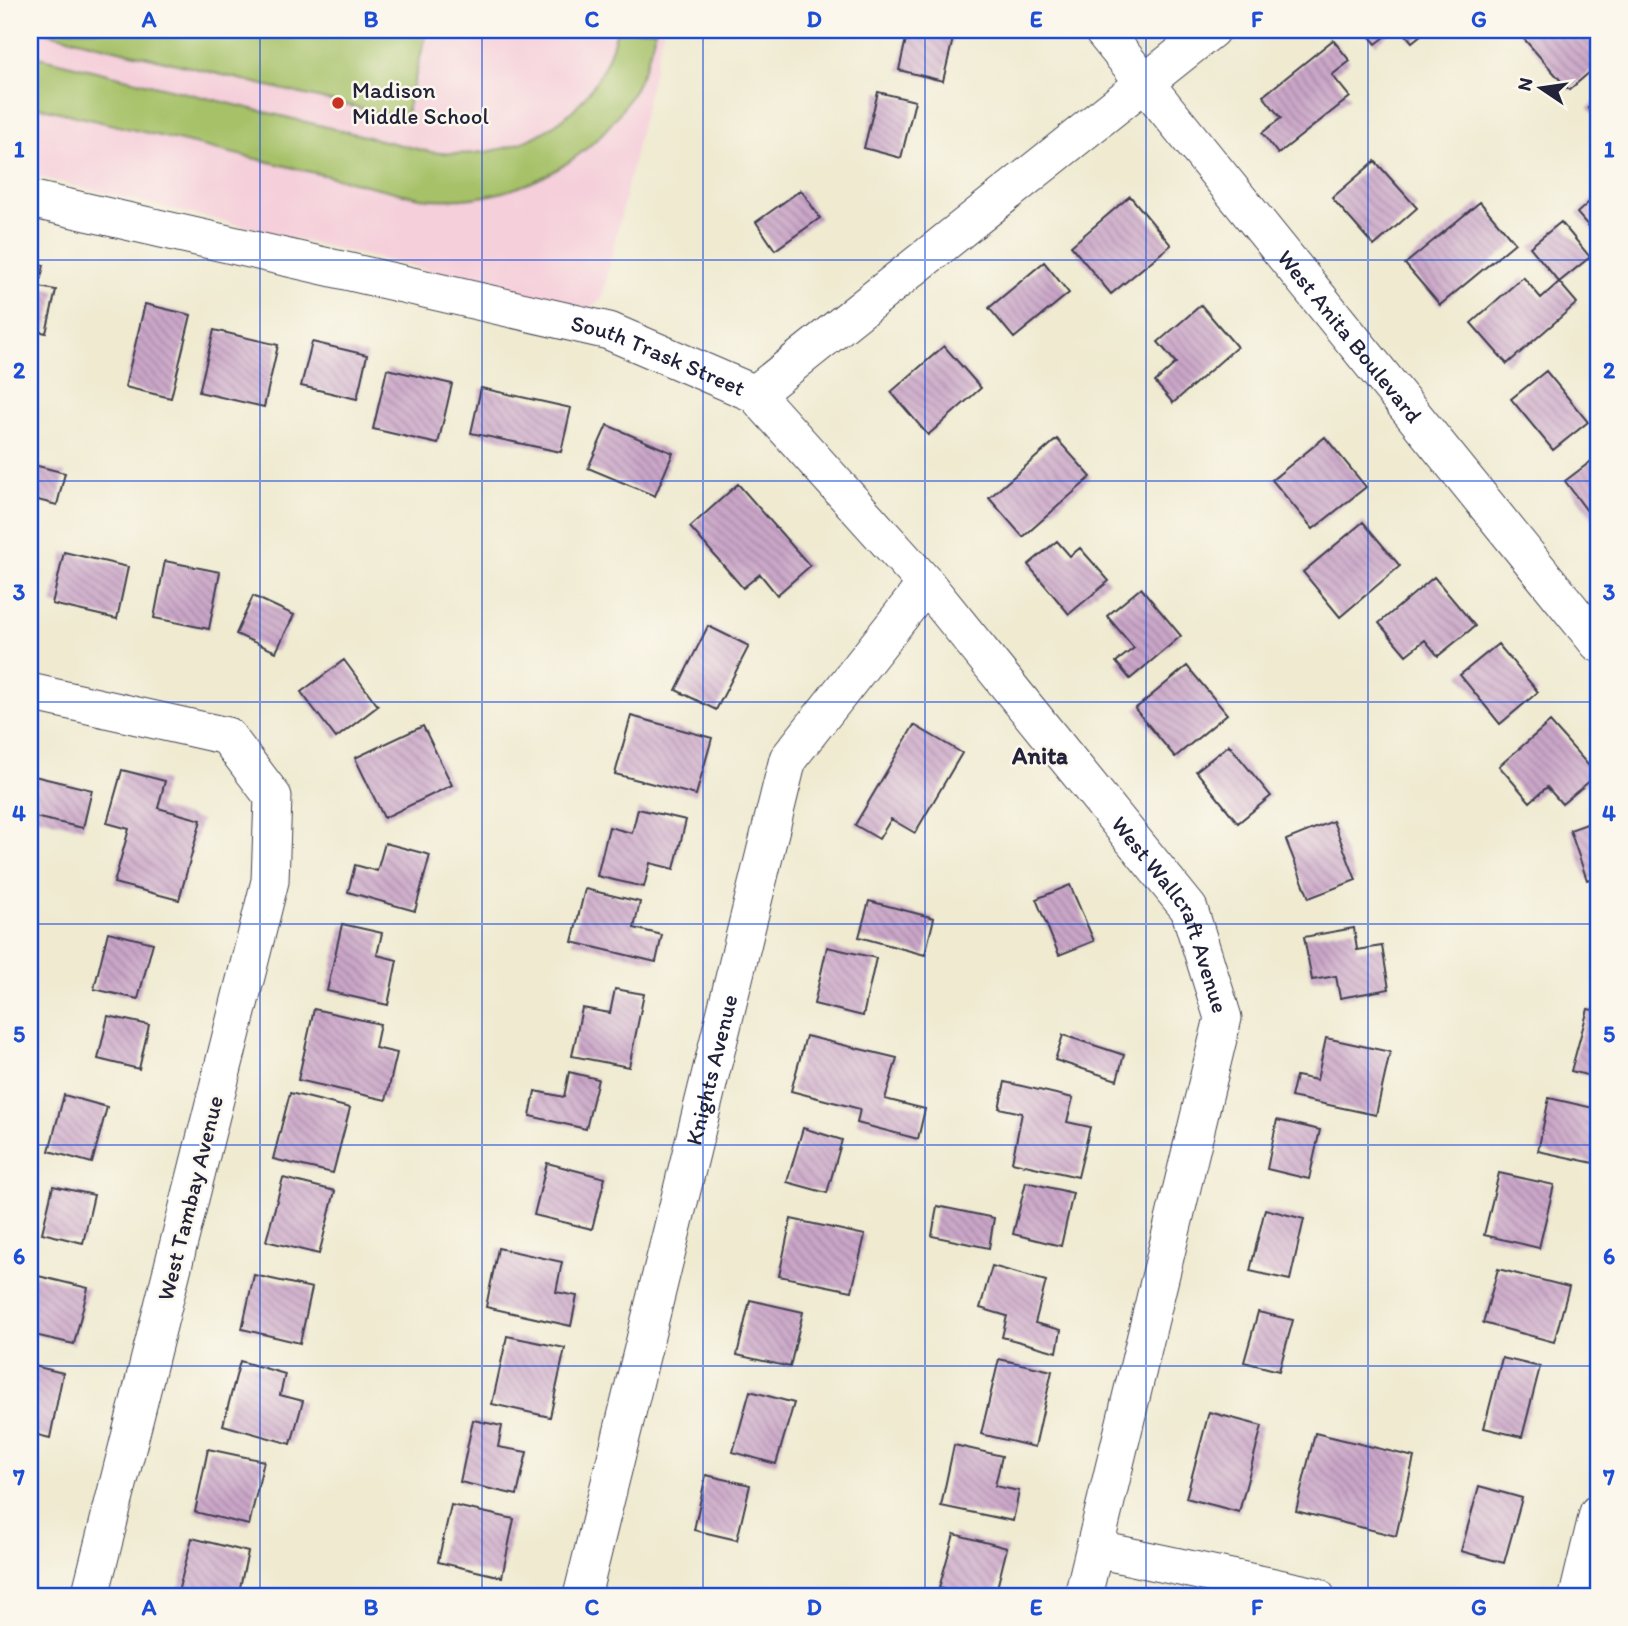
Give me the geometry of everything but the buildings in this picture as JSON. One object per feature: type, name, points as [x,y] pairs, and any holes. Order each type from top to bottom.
[{"type":"street","name":"West Anita Boulevard","points":[[1102,30],[1598,643]]},
{"type":"street","name":"South Trask Street","points":[[30,198],[609,331],[755,394],[1211,30]]},
{"type":"street","name":"West Wallcraft Avenue","points":[[755,394],[926,584],[1189,909],[1223,1018],[1083,1596]]},
{"type":"street","name":"Knights Avenue","points":[[582,1596],[788,760],[926,584]]},
{"type":"street","name":"West Tambay Avenue","points":[[30,692],[227,736],[273,797],[270,881],[90,1596]]},
{"type":"street","points":[[1578,1596],[1598,1513]]},
{"type":"street","points":[[1095,1549],[1316,1596]]},
{"type":"shaded area","name":"Madison Middle School","points":[[30,30],[663,30],[602,298],[589,309],[30,175]]},
{"type":"green space","points":[[36,30],[427,30],[405,119]]},
{"type":"green space","points":[[617,30],[655,30],[644,69],[625,104],[601,135],[571,160],[537,180],[500,193],[461,199],[420,198],[30,105],[30,55],[430,152],[463,154],[494,150],[522,142],[549,129],[572,111],[591,89],[606,62]]},
{"type":"place","name":"Madison Middle School","points":[[338,103]]},
{"type":"district","name":"Anita","points":[[1040,756]]}]
